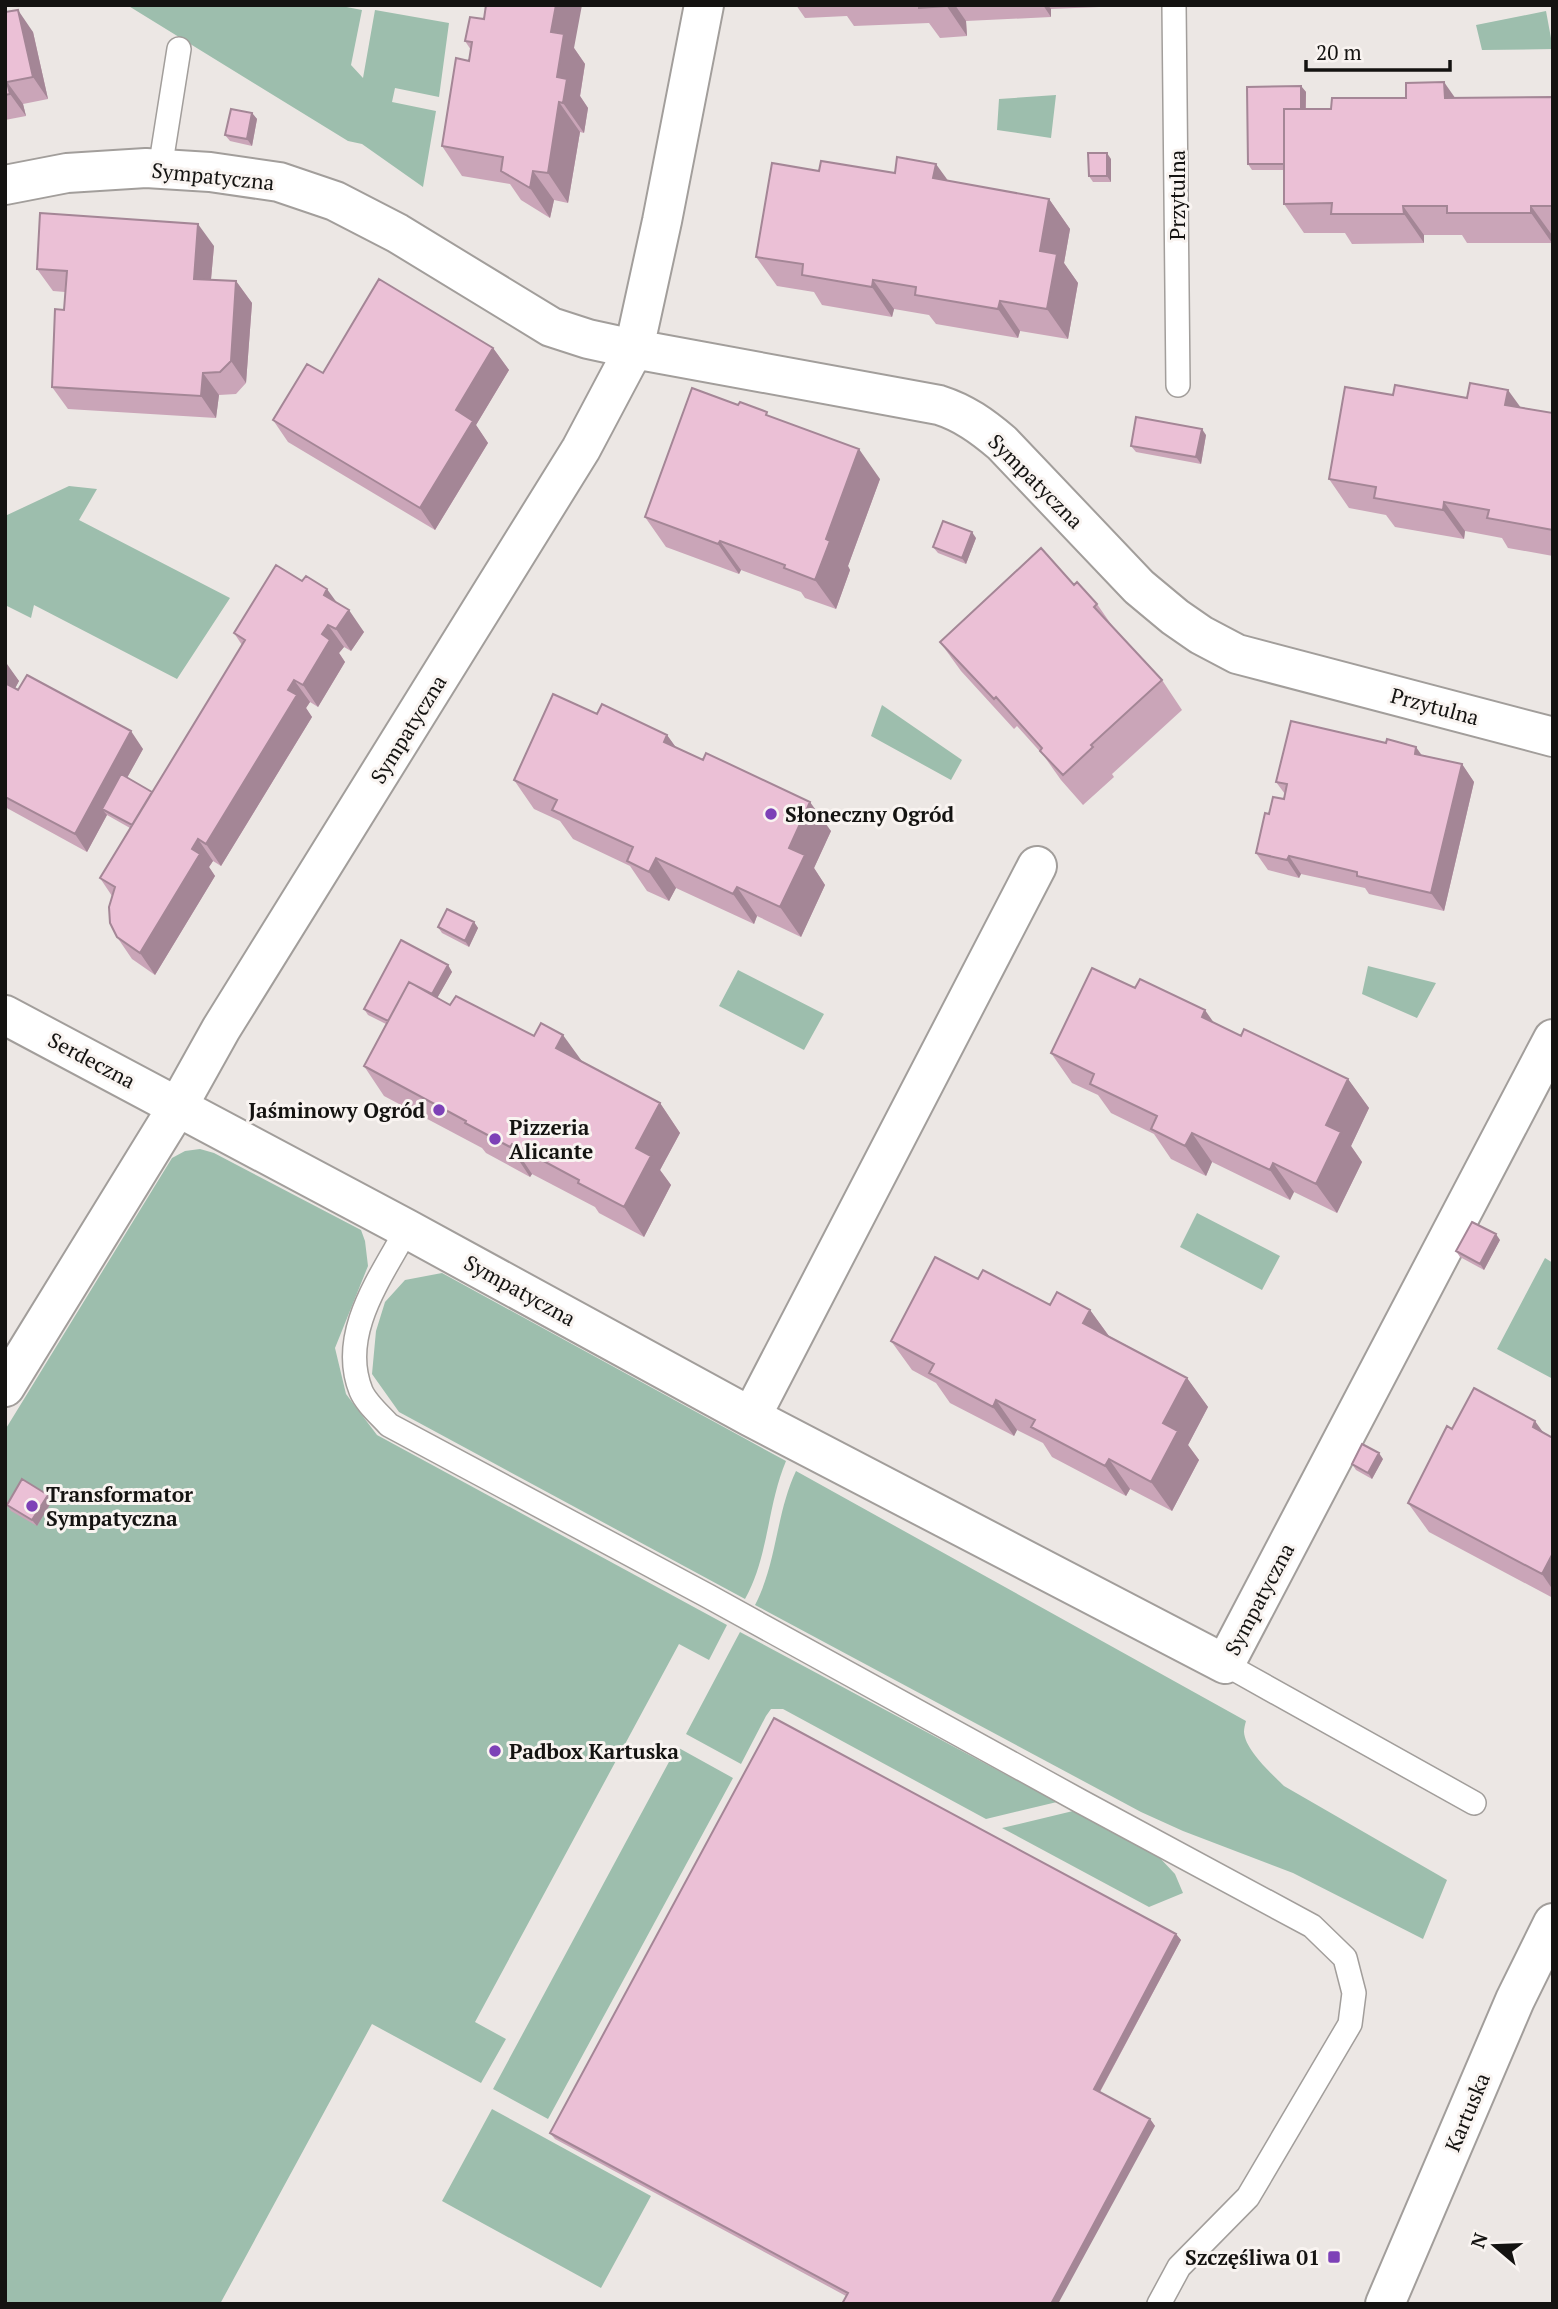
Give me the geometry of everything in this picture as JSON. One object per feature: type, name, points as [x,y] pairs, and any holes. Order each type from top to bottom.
[{"type":"street","name":"Sympatyczna","points":[[5,1387],[178,1106],[221,1029],[581,449],[634,349],[704,5]]},
{"type":"street","name":"Sympatyczna","points":[[5,185],[67,173],[160,169],[210,172],[279,182],[335,201],[397,233],[551,327],[588,339],[634,349],[939,405],[959,412],[978,423],[1002,443],[1139,587],[1201,635],[1237,654]]},
{"type":"street","name":"Przytulna","points":[[1237,654],[1553,737]]},
{"type":"street","points":[[751,1417],[1037,866]]},
{"type":"street","name":"Serdeczna","points":[[5,1015],[178,1106]]},
{"type":"street","name":"Sympatyczna","points":[[178,1106],[751,1417],[1225,1664],[1553,1040]]},
{"type":"street","name":"Kartuska","points":[[1385,2304],[1515,2000],[1553,1923]]},
{"type":"lane","name":"Przytulna","points":[[1174,5],[1178,385]]},
{"type":"lane","points":[[160,169],[179,49]]},
{"type":"lane","points":[[407,1229],[362,1313],[354,1354],[361,1392],[389,1425],[1312,1926],[1345,1958],[1353,1993],[1350,2024],[1248,2197],[1179,2267],[1159,2304]]},
{"type":"lane","points":[[1225,1664],[1474,1803]]},
{"type":"green space","points":[[127,5],[336,5],[362,10],[351,65],[363,78],[375,10],[449,23],[439,97],[395,88],[392,102],[436,111],[423,187],[362,144],[348,141]]},
{"type":"green space","points":[[1546,11],[1553,49],[1482,50],[1476,25]]},
{"type":"green space","points":[[1056,95],[1051,138],[997,130],[999,99]]},
{"type":"green space","points":[[69,486],[97,489],[79,520],[230,598],[177,679],[34,605],[31,618],[5,605],[5,516]]},
{"type":"green space","points":[[882,705],[962,760],[951,780],[871,736]]},
{"type":"green space","points":[[1368,966],[1436,983],[1417,1018],[1362,994]]},
{"type":"green space","points":[[738,970],[824,1014],[804,1050],[719,1006]]},
{"type":"green space","points":[[200,1149],[214,1153],[361,1230],[368,1266],[335,1348],[346,1394],[377,1435],[727,1625],[709,1660],[679,1644],[475,2022],[506,2039],[481,2083],[372,2024],[220,2304],[5,2304],[5,1430],[172,1158],[185,1151]]},
{"type":"green space","points":[[1197,1213],[1280,1256],[1262,1290],[1180,1247]]},
{"type":"green space","points":[[1545,1258],[1553,1263],[1553,1379],[1497,1349]]},
{"type":"green space","points":[[442,1273],[786,1461],[759,1566],[745,1599],[399,1412],[372,1374],[376,1331],[385,1302],[405,1280]]},
{"type":"green space","points":[[796,1471],[1246,1721],[1244,1732],[1249,1746],[1284,1786],[1447,1880],[1423,1939],[1293,1873],[1141,1812],[755,1605],[768,1572],[784,1504]]},
{"type":"green space","points":[[740,1632],[1057,1802],[986,1819],[783,1709],[771,1709],[741,1764],[686,1734]]},
{"type":"green space","points":[[677,1747],[733,1778],[548,2119],[493,2089]]},
{"type":"green space","points":[[1073,1811],[1159,1857],[1175,1874],[1183,1893],[1149,1907],[1002,1828]]},
{"type":"green space","points":[[492,2109],[651,2196],[601,2288],[442,2201]]},
{"type":"building","points":[[486,5],[556,5],[551,32],[564,34],[557,77],[567,79],[563,103],[559,102],[548,173],[533,171],[530,188],[501,171],[503,157],[442,146],[456,58],[469,61],[472,42],[465,41],[470,17],[484,19]]},
{"type":"building","points":[[919,5],[946,5],[946,6],[919,8]]},
{"type":"building","points":[[18,10],[33,77],[7,82],[10,94],[5,95],[5,12]]},
{"type":"building","points":[[1444,82],[1445,98],[1553,97],[1553,206],[1531,206],[1531,213],[1447,213],[1447,206],[1403,206],[1404,214],[1331,214],[1332,203],[1284,204],[1284,109],[1331,109],[1332,98],[1406,98],[1406,83]]},
{"type":"building","points":[[1301,86],[1301,109],[1284,109],[1284,164],[1248,164],[1247,87]]},
{"type":"building","points":[[231,109],[252,113],[247,139],[225,135]]},
{"type":"building","points":[[1088,153],[1107,153],[1107,176],[1089,176]]},
{"type":"building","points":[[897,157],[936,164],[933,178],[1049,199],[1040,251],[1057,254],[1047,309],[1000,301],[998,309],[915,295],[916,287],[873,280],[872,287],[802,275],[803,264],[756,257],[772,163],[819,171],[821,161],[895,173]]},
{"type":"building","points":[[40,213],[198,224],[194,279],[236,281],[231,361],[220,372],[203,373],[201,396],[52,387],[55,309],[64,310],[67,271],[37,269]]},
{"type":"building","points":[[379,279],[493,348],[456,410],[473,421],[420,508],[273,420],[307,364],[323,373]]},
{"type":"building","points":[[1470,383],[1508,390],[1505,405],[1553,413],[1553,530],[1487,518],[1489,510],[1444,502],[1443,510],[1374,498],[1376,487],[1329,479],[1345,387],[1393,395],[1395,385],[1467,398]]},
{"type":"building","points":[[692,388],[738,405],[740,402],[767,412],[766,415],[859,449],[826,539],[830,541],[815,580],[784,568],[785,565],[645,517]]},
{"type":"building","points":[[1136,417],[1202,429],[1196,457],[1131,446]]},
{"type":"building","points":[[943,521],[972,532],[962,558],[933,547]]},
{"type":"building","points":[[1041,548],[1074,585],[1077,582],[1097,604],[1094,607],[1162,680],[1091,745],[1093,747],[1063,775],[996,697],[994,699],[940,642]]},
{"type":"building","points":[[276,565],[302,581],[306,576],[327,589],[324,595],[349,610],[336,629],[328,625],[322,634],[330,640],[303,685],[294,680],[288,690],[297,695],[206,844],[198,839],[192,849],[200,854],[140,953],[117,937],[110,923],[109,907],[115,887],[100,878],[245,640],[234,633]]},
{"type":"building","points":[[27,675],[131,731],[75,834],[5,797],[5,683],[18,690]]},
{"type":"building","points":[[553,694],[597,714],[602,704],[667,735],[664,742],[703,760],[706,753],[810,802],[789,848],[805,855],[780,907],[737,887],[733,894],[656,858],[649,872],[627,861],[633,847],[552,810],[557,800],[514,780]]},
{"type":"building","points":[[1291,721],[1386,743],[1387,739],[1416,747],[1415,754],[1462,764],[1431,893],[1357,876],[1357,872],[1289,856],[1287,860],[1256,853],[1265,813],[1269,814],[1273,797],[1284,799],[1287,784],[1276,782]]},
{"type":"building","points":[[121,774],[152,792],[132,825],[102,809]]},
{"type":"building","points":[[447,909],[474,922],[465,941],[438,927]]},
{"type":"building","points":[[401,940],[448,965],[432,994],[409,982],[388,1021],[364,1009]]},
{"type":"building","points":[[1092,968],[1135,988],[1140,979],[1205,1010],[1202,1017],[1241,1036],[1244,1029],[1348,1079],[1326,1125],[1341,1132],[1316,1184],[1273,1163],[1270,1170],[1192,1133],[1185,1146],[1151,1129],[1157,1116],[1090,1084],[1094,1074],[1051,1053]]},
{"type":"building","points":[[409,982],[450,1005],[456,996],[534,1036],[541,1023],[563,1035],[556,1048],[660,1103],[636,1148],[651,1156],[624,1207],[578,1183],[579,1180],[512,1144],[510,1147],[364,1066]]},
{"type":"building","points":[[1472,1222],[1496,1234],[1480,1264],[1456,1251]]},
{"type":"building","points":[[935,1257],[978,1279],[983,1270],[1050,1305],[1057,1292],[1090,1310],[1083,1323],[1187,1378],[1163,1423],[1178,1431],[1151,1482],[1109,1459],[1105,1466],[1031,1427],[1035,1420],[996,1400],[993,1407],[929,1373],[934,1364],[891,1341]]},
{"type":"building","points":[[1474,1388],[1535,1421],[1533,1427],[1553,1438],[1553,1553],[1542,1574],[1408,1503],[1447,1426],[1452,1429]]},
{"type":"building","points":[[1362,1444],[1379,1453],[1368,1473],[1352,1464]]},
{"type":"building","name":"Transformator Sympatyczna","points":[[22,1479],[48,1495],[32,1520],[7,1505]]},
{"type":"building","points":[[774,1718],[1176,1934],[1094,2089],[1150,2119],[1051,2304],[842,2304],[848,2293],[550,2133]]},
{"type":"place","name":"Słoneczny Ogród","points":[[771,814]]},
{"type":"place","name":"Jaśminowy Ogród","points":[[439,1110]]},
{"type":"place","name":"Pizzeria Alicante","points":[[495,1139]]},
{"type":"place","name":"Transformator Sympatyczna","points":[[32,1506]]},
{"type":"place","name":"Padbox Kartuska","points":[[495,1751]]},
{"type":"place","name":"Szczęśliwa 01","points":[[1334,2257]]}]
